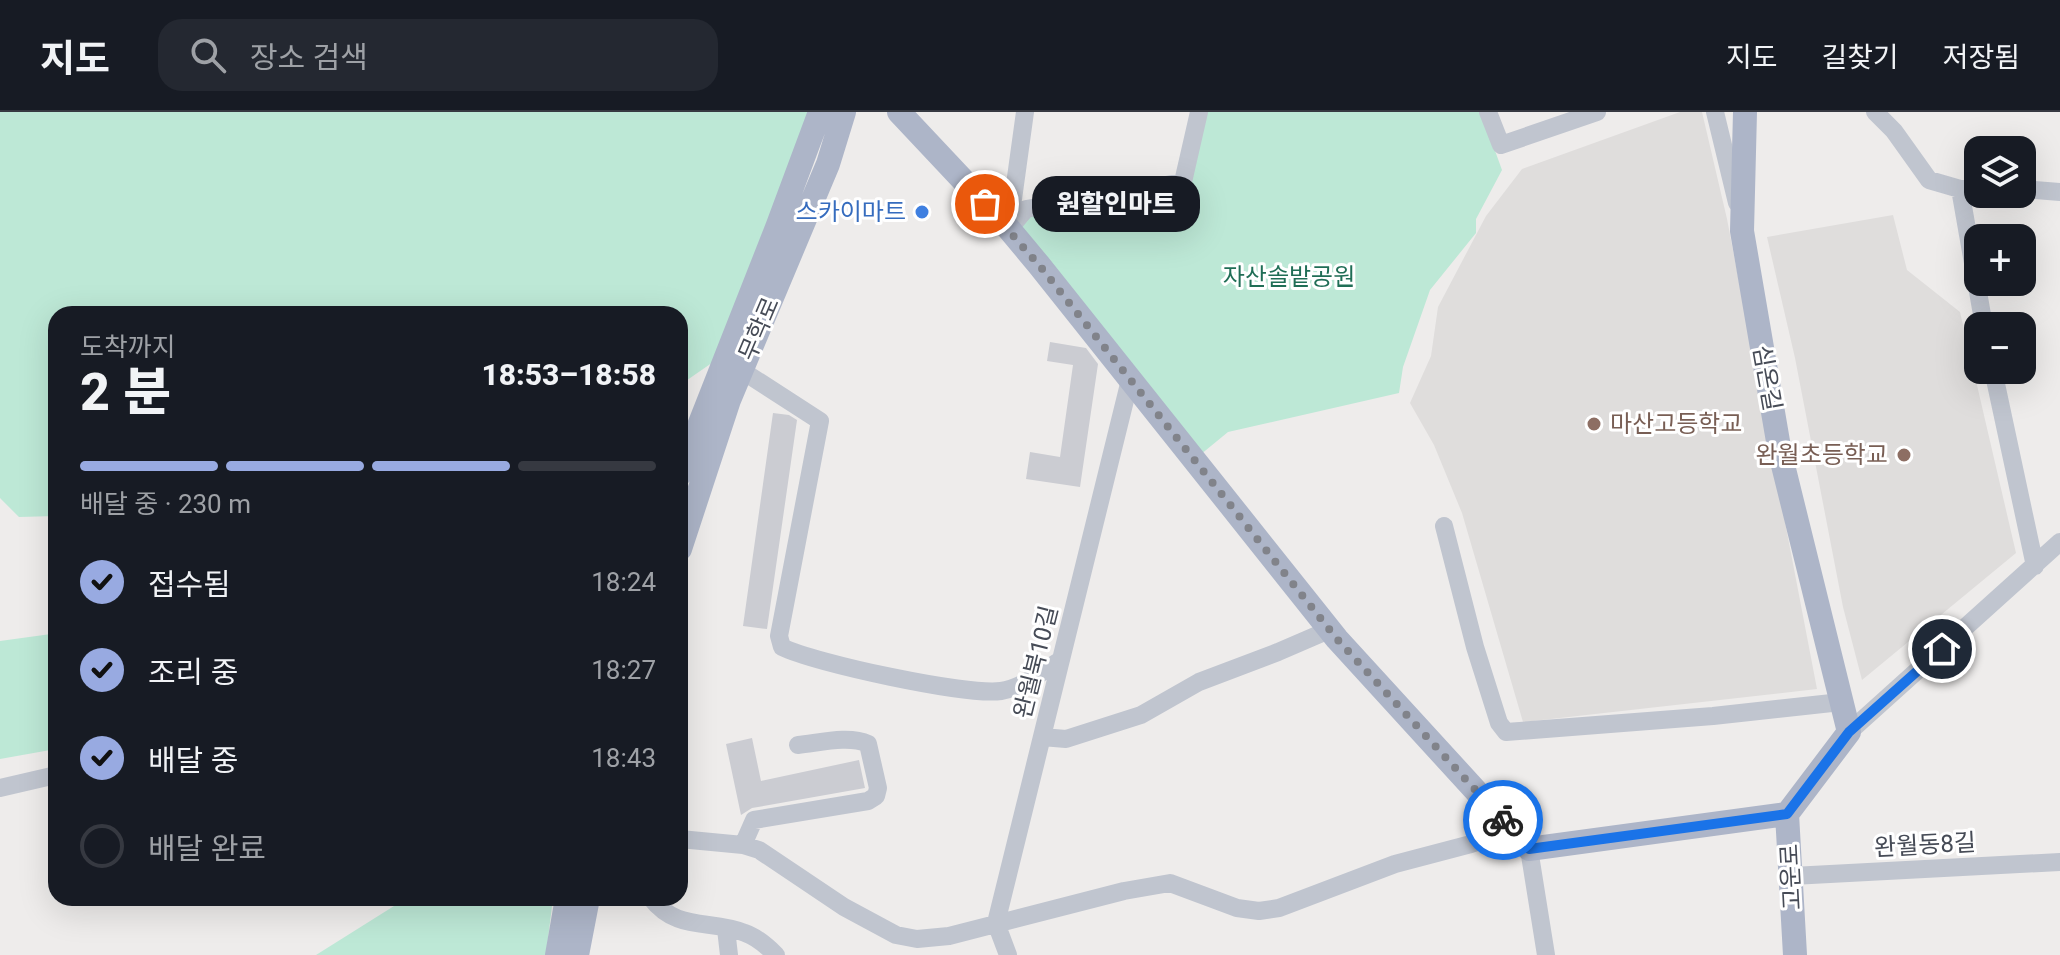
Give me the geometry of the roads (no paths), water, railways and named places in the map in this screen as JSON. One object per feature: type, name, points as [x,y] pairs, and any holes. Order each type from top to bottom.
[{"type":"main road","name":"무학로","points":[[688,454],[820,112]]},
{"type":"main road","name":"무학로","points":[[688,525],[729,400],[828,164],[844,112]]},
{"type":"main road","points":[[899,112],[1009,229],[1329,630],[1529,849],[1787,814]]},
{"type":"main road","name":"심온길","points":[[1745,112],[1742,226],[1780,453],[1849,732]]},
{"type":"main road","name":"고운로","points":[[1795,955],[1787,814],[1849,732]]},
{"type":"main road","points":[[557,955],[566,906]]},
{"type":"main road","points":[[577,955],[586,906]]},
{"type":"street","points":[[1009,229],[1025,112]]},
{"type":"street","points":[[1009,229],[1026,209],[1183,182],[1199,112]]},
{"type":"street","points":[[1488,112],[1501,145],[1597,112]]},
{"type":"street","points":[[1715,112],[1742,226]]},
{"type":"street","points":[[1875,112],[1894,131],[1929,180],[1964,188]]},
{"type":"street","points":[[2036,190],[2060,192]]},
{"type":"street","points":[[1970,208],[1975,282],[1981,312]]},
{"type":"street","points":[[741,370],[820,421],[779,636],[782,647],[793,653],[844,665],[981,692],[1013,688],[1061,660]]},
{"type":"street","name":"완월북10길","points":[[996,923],[1130,380]]},
{"type":"street","points":[[1996,384],[2035,566]]},
{"type":"street","points":[[1444,526],[1475,647],[1499,723],[1506,732],[1713,716],[1841,702]]},
{"type":"street","name":"고운로","points":[[1849,732],[2060,542]]},
{"type":"street","points":[[1042,737],[1066,739],[1141,715],[1199,682],[1329,630]]},
{"type":"street","points":[[743,845],[754,820],[868,801],[876,796],[878,788],[868,744],[844,741],[798,745]]},
{"type":"street","points":[[0,788],[48,777]]},
{"type":"street","points":[[688,840],[743,845],[759,850],[803,882],[896,935],[917,939],[934,938],[1170,883],[1237,908],[1259,911],[1279,908],[1395,864],[1512,830]]},
{"type":"street","points":[[1529,849],[1546,955]]},
{"type":"street","name":"완월동8길","points":[[1792,876],[2060,862]]},
{"type":"street","points":[[659,906],[667,915],[686,922],[745,933],[776,955]]},
{"type":"street","points":[[996,923],[1008,955]]},
{"type":"street","points":[[726,929],[729,955]]},
{"type":"place","name":"원할인마트","points":[[985,204]]},
{"type":"place","name":"스카이마트","points":[[922,212]]},
{"type":"place","name":"마산고등학교","points":[[1594,424]]},
{"type":"place","name":"완월초등학교","points":[[1904,455]]},
{"type":"park label","name":"자산솔밭공원","points":[[1289,277]]}]
